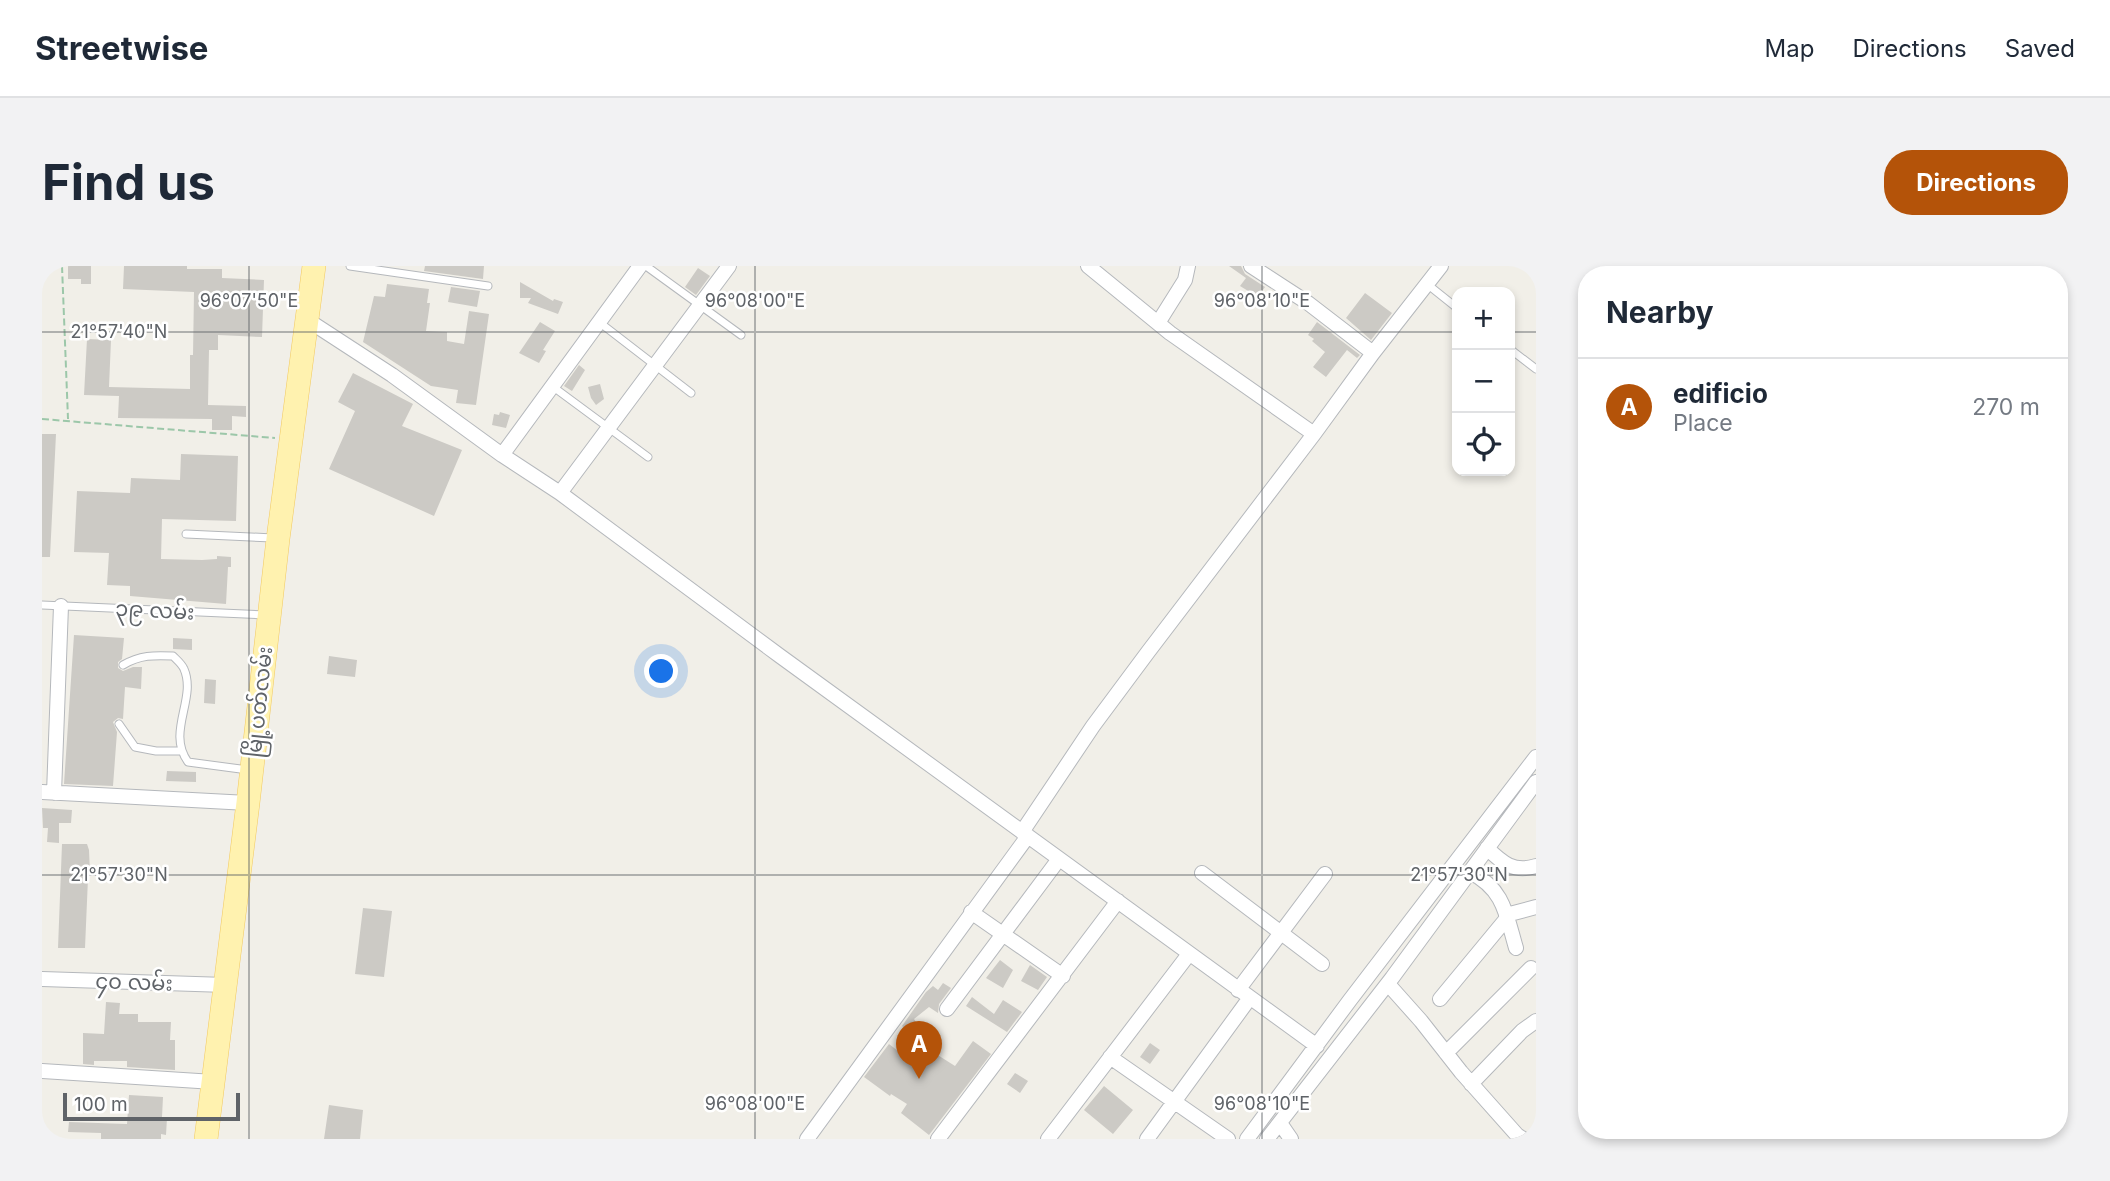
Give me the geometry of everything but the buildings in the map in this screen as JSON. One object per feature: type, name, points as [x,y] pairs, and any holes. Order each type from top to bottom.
[{"type":"main road","name":"မြို့ပတ်လမ်း","points":[[206,1139],[290,439],[314,266]]},
{"type":"street","points":[[502,455],[640,266]]},
{"type":"street","points":[[561,494],[729,266]]},
{"type":"street","points":[[1088,266],[1158,323],[1314,434]]},
{"type":"street","points":[[1158,323],[1185,279],[1188,266]]},
{"type":"street","points":[[1251,266],[1308,303],[1373,353]]},
{"type":"street","points":[[807,1139],[971,912],[1109,705],[1441,266]]},
{"type":"street","points":[[306,319],[392,375],[561,494],[1317,1046]]},
{"type":"street","points":[[61,606],[48,793],[248,803]]},
{"type":"street","points":[[1267,1139],[1358,1006],[1385,974],[1536,757]]},
{"type":"street","points":[[1247,1139],[1317,1046],[1358,1006],[1470,872],[1536,782]]},
{"type":"street","points":[[1487,848],[1502,863],[1515,869],[1536,866]]},
{"type":"street","points":[[947,1009],[1059,859]]},
{"type":"street","points":[[1470,872],[1493,887],[1502,899],[1516,948]]},
{"type":"street","points":[[1202,873],[1322,964]]},
{"type":"street","points":[[1147,1139],[1244,994],[1281,933],[1325,874]]},
{"type":"street","points":[[939,1139],[1118,901]]},
{"type":"street","points":[[1440,999],[1506,916],[1536,907]]},
{"type":"street","points":[[971,912],[1063,976]]},
{"type":"street","points":[[1048,1139],[1189,954]]},
{"type":"street","points":[[1446,1053],[1531,968]]},
{"type":"street","points":[[1385,974],[1471,1084],[1523,1139]]},
{"type":"street","name":"၄၀ လမ်း","points":[[42,979],[226,985]]},
{"type":"street","points":[[1471,1084],[1522,1031],[1536,1021]]},
{"type":"street","points":[[1110,1057],[1228,1139]]},
{"type":"street","points":[[42,1071],[214,1082]]},
{"type":"street","points":[[1280,1123],[1292,1139]]},
{"type":"lane","points":[[351,266],[488,286]]},
{"type":"lane","points":[[646,266],[741,335]]},
{"type":"lane","points":[[1427,284],[1452,304]]},
{"type":"lane","points":[[599,322],[691,393]]},
{"type":"lane","points":[[1511,350],[1536,369]]},
{"type":"lane","points":[[552,386],[648,457]]},
{"type":"lane","points":[[186,534],[278,539]]},
{"type":"lane","name":"၃၉ လမ်း","points":[[42,605],[269,615]]},
{"type":"lane","points":[[124,666],[135,658],[173,656],[184,668],[187,686],[180,727],[180,751],[188,762],[252,771]]},
{"type":"lane","points":[[119,724],[135,747],[156,751],[180,751]]},
{"type":"path","points":[[62,266],[68,420]]},
{"type":"path","points":[[42,419],[290,439]]},
{"type":"place","name":"edificio","points":[[919,1079]]}]
